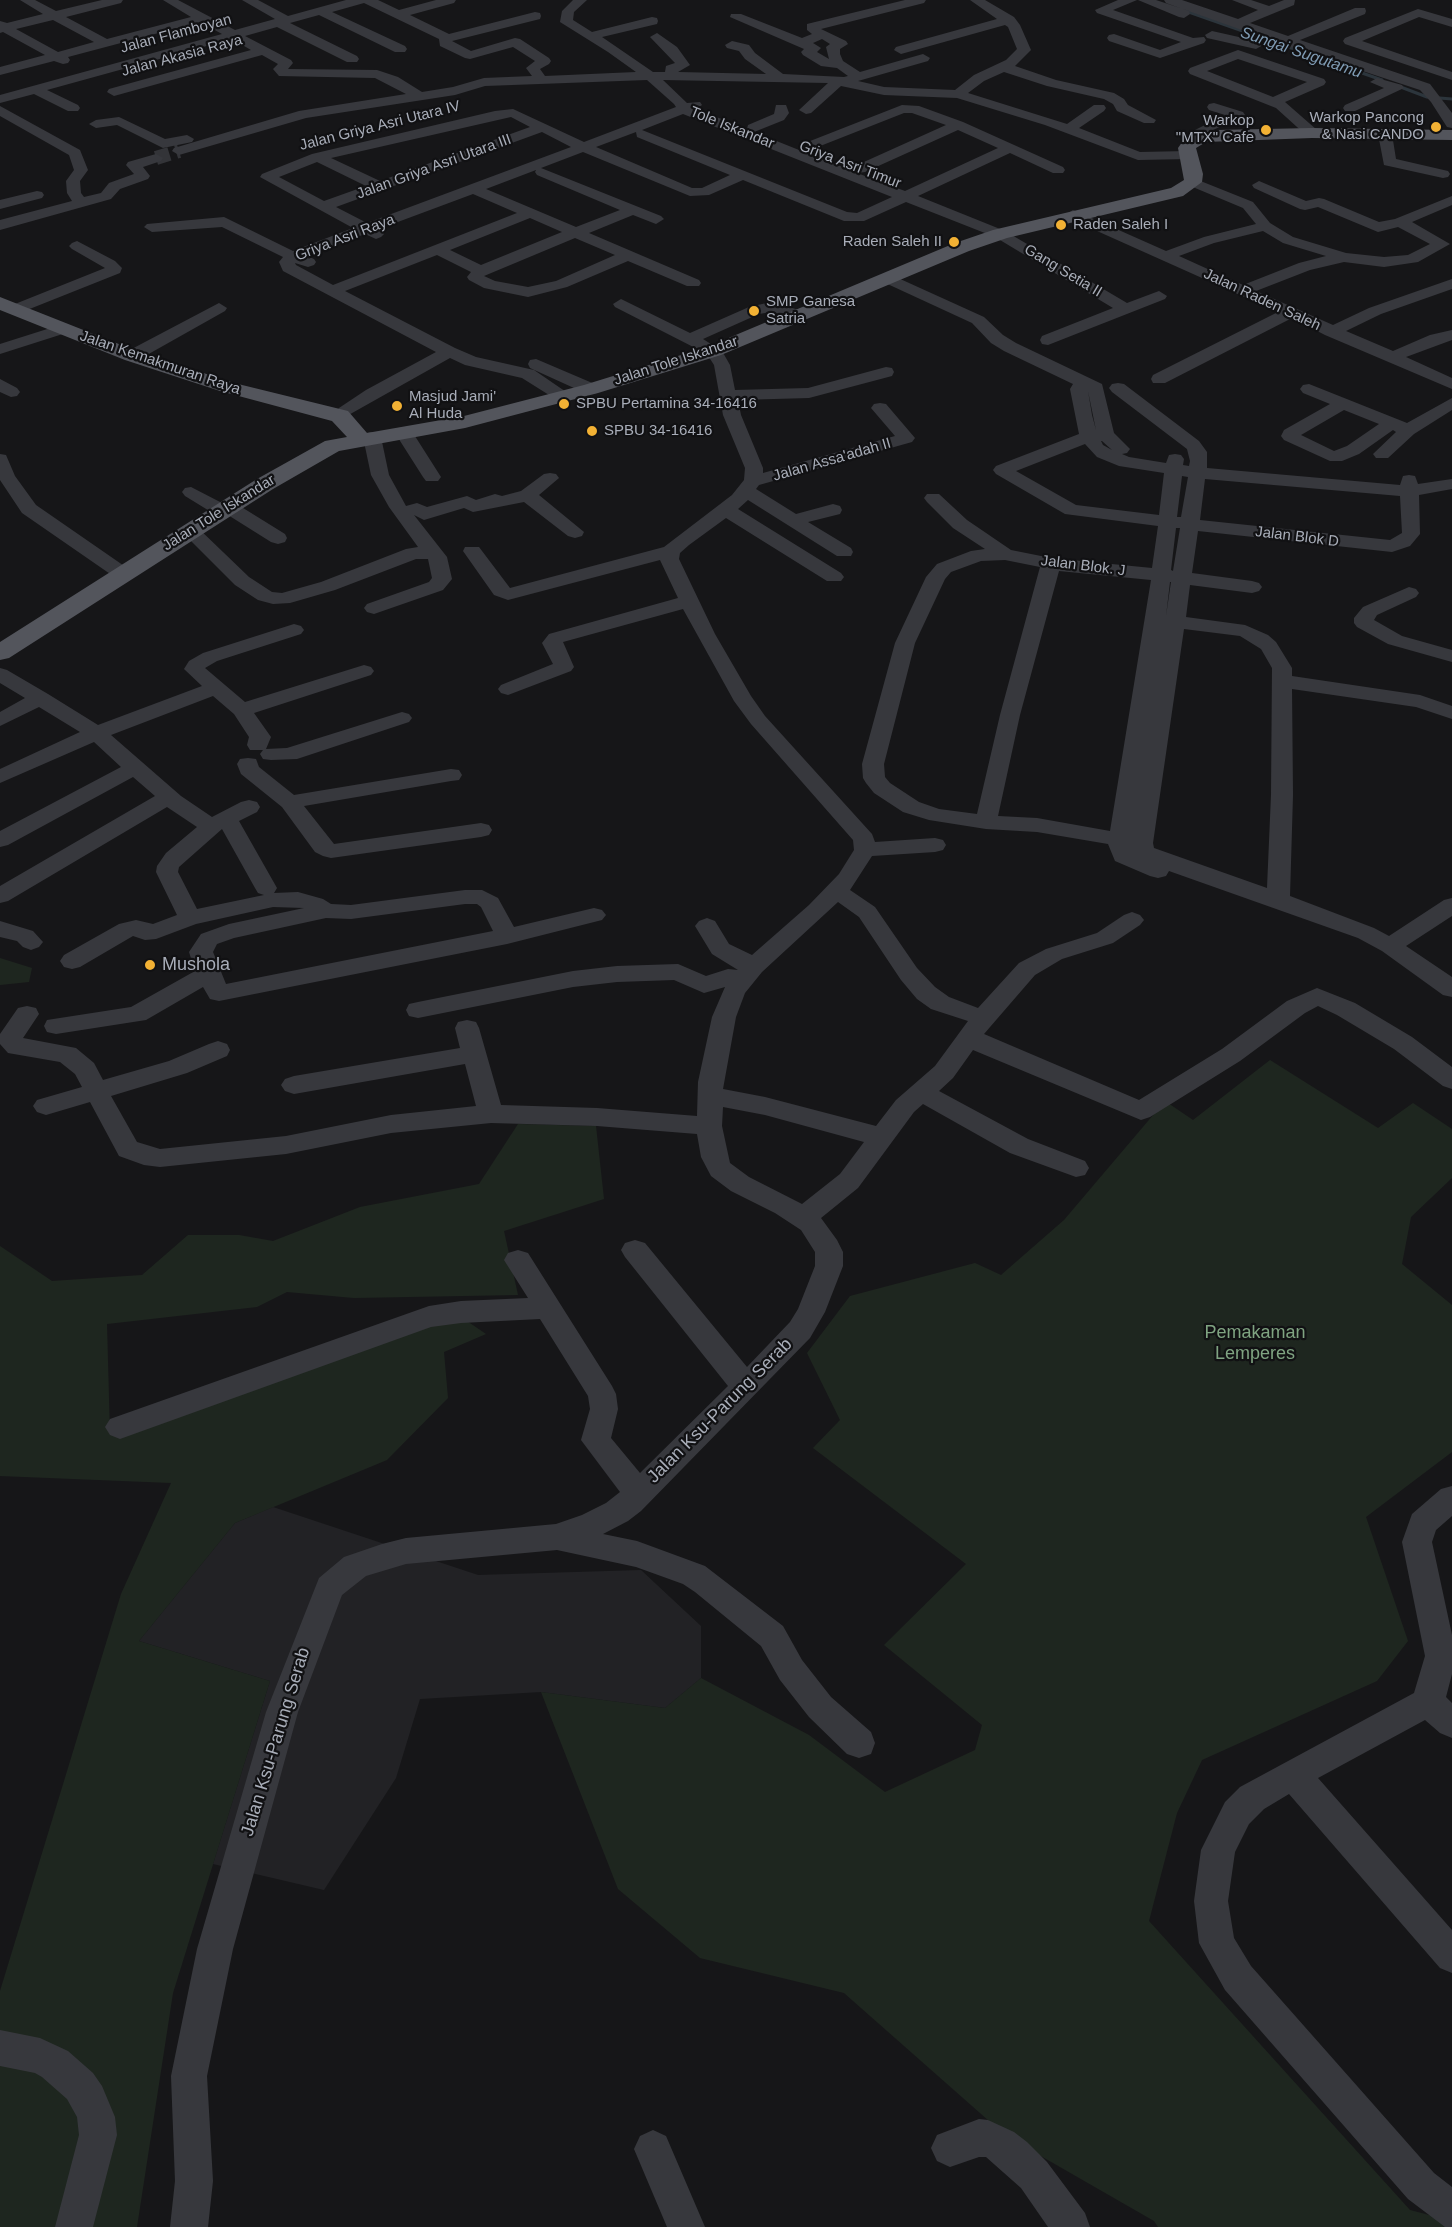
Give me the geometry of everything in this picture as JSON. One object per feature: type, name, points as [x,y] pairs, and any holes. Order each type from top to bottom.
[{"type":"main road","points":[[1192,182],[1194,174],[1186,148],[1191,142],[1209,136],[1312,133],[1452,135]]},
{"type":"main road","name":"Jalan Tole Iskandar","points":[[0,652],[314,455],[359,440],[476,420],[591,389],[714,351],[893,276],[1009,231],[1157,198],[1177,192],[1192,182]]},
{"type":"main road","name":"Jalan Kemakmuran Raya","points":[[8,306],[132,356],[250,394],[334,411]]},
{"type":"main road","points":[[334,411],[359,440]]},
{"type":"street","points":[[26,0],[105,43]]},
{"type":"street","points":[[1,27],[55,16],[98,2],[117,0]]},
{"type":"street","name":"Jalan Akasia Raya","points":[[169,0],[263,51]]},
{"type":"street","points":[[252,2],[273,0]]},
{"type":"street","name":"Jalan Flamboyan","points":[[0,99],[360,0]]},
{"type":"street","points":[[368,0],[447,37],[535,16]]},
{"type":"street","points":[[399,14],[450,0]]},
{"type":"street","points":[[847,80],[831,50],[841,44],[813,30],[812,27],[920,0]]},
{"type":"street","points":[[958,94],[979,78],[1011,63],[1024,50],[1014,25],[976,0]]},
{"type":"street","points":[[1131,0],[1096,12],[1193,42]]},
{"type":"street","points":[[1144,0],[1233,27]]},
{"type":"street","points":[[1170,0],[1233,27],[1397,88],[1433,96]]},
{"type":"street","points":[[1238,0],[1269,10]]},
{"type":"street","name":"Tole Iskandar","points":[[577,1],[568,11],[566,22],[650,75],[666,90],[766,142],[1009,231]]},
{"type":"street","points":[[98,2],[150,31]]},
{"type":"street","points":[[252,2],[352,59]]},
{"type":"street","points":[[1114,38],[1160,54],[1233,27],[1290,2]]},
{"type":"street","points":[[321,10],[400,49]]},
{"type":"street","points":[[1282,45],[1360,11]]},
{"type":"street","points":[[1433,96],[1452,77],[1350,41],[1418,13],[1452,23]]},
{"type":"street","points":[[736,17],[814,48],[807,51],[826,63],[841,65]]},
{"type":"street","points":[[2,69],[201,18]]},
{"type":"street","points":[[901,51],[1009,20]]},
{"type":"street","points":[[591,36],[652,21]]},
{"type":"street","points":[[839,21],[854,28]]},
{"type":"street","points":[[429,29],[451,22]]},
{"type":"street","points":[[1396,22],[1418,29]]},
{"type":"street","points":[[1,27],[56,56],[127,100]]},
{"type":"street","points":[[1372,32],[1392,38]]},
{"type":"street","points":[[802,43],[822,35]]},
{"type":"street","points":[[1212,35],[1282,45],[1433,96],[1452,124]]},
{"type":"street","points":[[447,37],[445,43],[472,55],[515,42],[544,61],[533,68],[541,80]]},
{"type":"street","points":[[657,37],[672,50],[683,65],[671,69],[672,76]]},
{"type":"street","points":[[732,45],[744,48],[750,56],[780,78]]},
{"type":"street","points":[[263,51],[286,63],[280,69],[284,73],[377,74],[393,80],[417,95]]},
{"type":"street","name":"Jalan Akasia Raya","points":[[114,92],[263,51]]},
{"type":"street","points":[[797,58],[811,54]]},
{"type":"street","points":[[1312,133],[1291,112],[1273,102],[1195,71],[1238,54],[1319,82]]},
{"type":"street","points":[[806,110],[847,80],[923,58]]},
{"type":"street","points":[[768,68],[783,63]]},
{"type":"street","points":[[1003,67],[1113,98],[1122,108],[1149,120]]},
{"type":"street","points":[[178,151],[304,114],[455,91],[495,81],[650,75],[847,80],[884,91],[958,94],[1072,127],[1138,156],[1188,155]]},
{"type":"street","points":[[1273,102],[1333,76]]},
{"type":"street","points":[[1350,108],[1397,88]]},
{"type":"street","points":[[34,89],[73,108]]},
{"type":"street","points":[[666,90],[698,89],[694,104]]},
{"type":"street","name":"Griya Asri Timur","points":[[694,104],[860,169],[912,194]]},
{"type":"street","name":"Griya Asri Raya","points":[[563,396],[528,374],[478,357],[340,287],[289,268],[286,262],[292,256],[371,232],[589,150],[642,134],[694,104]]},
{"type":"street","name":"Griya Asri Raya","points":[[480,191],[543,172],[694,104]]},
{"type":"street","points":[[1209,136],[1200,131],[1238,116],[1214,107]]},
{"type":"street","points":[[753,128],[779,117],[782,113],[781,108]]},
{"type":"street","points":[[1072,127],[1098,108]]},
{"type":"street","points":[[805,148],[902,109],[914,110],[958,125],[1058,170]]},
{"type":"street","points":[[0,110],[24,126],[75,153],[81,170],[73,181],[74,193],[81,203]]},
{"type":"street","points":[[1067,112],[1072,127]]},
{"type":"street","name":"Jalan Griya Asri Utara IV","points":[[324,206],[267,177],[317,157],[504,114],[513,113],[543,128]]},
{"type":"street","points":[[96,124],[118,120],[163,144],[190,139],[201,144]]},
{"type":"street","points":[[860,169],[958,125]]},
{"type":"street","points":[[449,126],[493,146]]},
{"type":"street","points":[[543,128],[589,150],[696,193],[704,192],[743,175]]},
{"type":"street","name":"Jalan Griya Asri Utara III","points":[[324,206],[543,128]]},
{"type":"street","points":[[642,134],[851,218],[859,218],[1010,148]]},
{"type":"street","points":[[1384,134],[1388,145],[1389,162],[1443,174]]},
{"type":"street","points":[[381,141],[436,166]]},
{"type":"street","points":[[715,163],[766,142]]},
{"type":"street","points":[[317,157],[379,186]]},
{"type":"street","points":[[0,225],[110,194],[112,188],[118,184],[141,178],[143,174],[133,165],[156,158]]},
{"type":"street","points":[[543,172],[656,219]]},
{"type":"street","points":[[1225,194],[1281,179]]},
{"type":"street","points":[[1192,182],[1225,194],[1255,211],[1265,226],[1288,240],[1344,257],[1400,262],[1412,259],[1441,245],[1440,242],[1401,222]]},
{"type":"street","points":[[1259,185],[1305,206],[1319,202],[1378,227],[1401,222],[1452,201]]},
{"type":"street","points":[[480,191],[693,283]]},
{"type":"street","points":[[0,205],[37,195]]},
{"type":"street","points":[[324,206],[371,232]]},
{"type":"street","points":[[629,255],[539,291],[496,288],[475,276],[480,271],[632,210]]},
{"type":"street","points":[[340,287],[530,213]]},
{"type":"street","name":"Jalan Raden Saleh","points":[[1073,215],[1452,384]]},
{"type":"street","points":[[152,227],[226,216],[292,256],[311,263]]},
{"type":"street","points":[[1166,256],[1209,240],[1265,226]]},
{"type":"street","name":"Gang Setia II","points":[[1009,231],[1126,309]]},
{"type":"street","name":"Griya Asri Raya","points":[[371,232],[316,258],[311,263],[340,287],[449,352],[535,363],[591,389]]},
{"type":"street","points":[[8,306],[114,270],[109,264],[77,246]]},
{"type":"street","points":[[437,249],[480,271]]},
{"type":"street","points":[[1242,291],[1305,266],[1344,257]]},
{"type":"street","points":[[1381,262],[1402,277],[1452,304]]},
{"type":"street","points":[[893,276],[978,320],[1010,348],[1086,386],[1083,415],[1097,436],[1096,448],[1110,457],[1125,462],[1175,464],[1408,485],[1429,489],[1452,484]]},
{"type":"street","points":[[1331,332],[1375,311],[1452,284]]},
{"type":"street","name":"Gang Setia II","points":[[1048,340],[1159,296]]},
{"type":"street","points":[[621,304],[714,351],[722,365],[732,415],[754,468],[750,486],[725,509],[681,541],[672,551],[669,559],[741,697],[765,728],[864,839],[865,850],[935,845]]},
{"type":"street","points":[[690,339],[755,310],[771,307],[800,315]]},
{"type":"street","points":[[132,356],[219,308]]},
{"type":"street","points":[[1160,379],[1290,313]]},
{"type":"street","points":[[0,348],[63,329]]},
{"type":"street","points":[[1391,358],[1436,339],[1452,335]]},
{"type":"street","points":[[334,411],[372,394],[449,352]]},
{"type":"street","points":[[727,395],[809,393],[886,372]]},
{"type":"street","points":[[1118,388],[1193,445],[1198,452],[1199,467],[1183,578],[1174,622],[1145,855]]},
{"type":"street","points":[[1309,389],[1400,427]]},
{"type":"street","points":[[1342,404],[1290,436],[1336,457],[1452,403]]},
{"type":"street","name":"Jalan Assa'adah II","points":[[750,486],[906,438],[879,408]]},
{"type":"street","points":[[1382,454],[1400,427]]},
{"type":"street","points":[[404,433],[432,477]]},
{"type":"street","name":"Jalan Blok D","points":[[1097,436],[1002,470],[1064,507],[1333,542],[1392,546],[1403,542],[1411,534],[1408,485]]},
{"type":"street","points":[[359,440],[403,512],[437,557],[441,582],[429,590],[375,608]]},
{"type":"street","points":[[1,461],[6,476],[30,509],[123,574]]},
{"type":"street","points":[[1175,464],[1162,575],[1119,838],[1123,856],[1145,855],[1278,900],[1366,933],[1390,946],[1452,989]]},
{"type":"street","points":[[403,512],[417,509],[424,514],[466,502],[473,506],[497,500],[504,502],[527,495],[550,478]]},
{"type":"street","points":[[750,486],[793,520],[844,552]]},
{"type":"street","points":[[191,492],[278,538]]},
{"type":"street","points":[[527,495],[575,532]]},
{"type":"street","points":[[933,498],[960,524],[1005,554]]},
{"type":"street","points":[[725,509],[834,577]]},
{"type":"street","points":[[793,520],[833,510]]},
{"type":"street","points":[[190,531],[242,581],[265,596],[284,599],[413,553],[431,552]]},
{"type":"street","points":[[472,550],[501,591],[508,594],[672,551]]},
{"type":"street","points":[[1005,554],[978,555],[944,568],[936,577],[905,643],[873,764],[874,778],[877,783],[911,807],[937,814],[986,822],[1037,825],[1119,838]]},
{"type":"street","name":"Jalan Blok. J","points":[[1005,554],[1051,564],[1252,587]]},
{"type":"street","points":[[986,822],[1010,715],[1051,564]]},
{"type":"street","points":[[1409,593],[1370,611],[1364,618],[1364,623],[1402,642],[1452,656]]},
{"type":"street","points":[[508,689],[564,667],[552,642],[556,638],[690,601]]},
{"type":"street","points":[[1174,622],[1245,631],[1261,639],[1276,656],[1282,668],[1282,795],[1278,900]]},
{"type":"street","points":[[294,630],[210,657],[196,665],[194,669],[242,710],[260,737],[259,754],[249,769],[290,802],[323,847],[331,851],[481,830]]},
{"type":"street","points":[[242,710],[364,671]]},
{"type":"street","points":[[0,674],[96,733],[169,797],[219,822],[266,888]]},
{"type":"street","points":[[1281,681],[1420,701],[1452,713]]},
{"type":"street","points":[[0,777],[96,733],[216,688]]},
{"type":"street","points":[[0,720],[41,698]]},
{"type":"street","points":[[259,754],[289,754],[402,718]]},
{"type":"street","points":[[0,840],[135,768]]},
{"type":"street","points":[[290,802],[451,775]]},
{"type":"street","points":[[0,896],[169,797]]},
{"type":"street","points":[[190,918],[167,872],[168,866],[174,858],[219,822],[249,807]]},
{"type":"street","name":"Jalan Ksu-Parung Serab","points":[[189,2227],[194,2181],[189,2076],[215,1948],[282,1712],[330,1587],[342,1575],[364,1562],[406,1551],[556,1537],[604,1519],[630,1502],[800,1330],[811,1312],[830,1266],[829,1252],[818,1232],[803,1218],[740,1184],[720,1169],[714,1157],[709,1126],[711,1096],[724,1017],[731,997],[749,972],[835,891],[852,872],[865,850]]},
{"type":"street","points":[[1145,855],[1373,952],[1452,1009]]},
{"type":"street","points":[[835,891],[867,912],[909,974],[926,993],[940,1003],[983,1018]]},
{"type":"street","points":[[507,936],[490,903],[482,897],[465,897],[351,912],[326,911],[229,932],[209,939],[201,952],[208,974],[219,993],[232,992],[507,936],[594,915]]},
{"type":"street","points":[[72,961],[127,928],[136,928],[146,932],[156,931],[190,918],[273,900],[298,899],[315,904],[326,911]]},
{"type":"street","points":[[1390,946],[1452,906]]},
{"type":"street","points":[[803,1218],[849,1181],[905,1107],[944,1072],[983,1018],[1027,969],[1054,954],[1105,938],[1132,920]]},
{"type":"street","points":[[707,926],[720,949],[749,972]]},
{"type":"street","points":[[0,929],[25,936],[31,942]]},
{"type":"street","points":[[418,1010],[573,979],[617,974],[678,972],[704,985],[749,972]]},
{"type":"street","points":[[56,1026],[137,1014],[208,974]]},
{"type":"street","points":[[967,1041],[982,1042],[1141,1111],[1232,1055],[1296,1007],[1317,996],[1346,1009],[1403,1042],[1452,1080]]},
{"type":"street","points":[[27,1014],[10,1038],[12,1043],[17,1047],[67,1054],[86,1070],[128,1149],[144,1156],[160,1158],[286,1145],[391,1124],[491,1114],[597,1117],[709,1126]]},
{"type":"street","points":[[466,1028],[491,1114]]},
{"type":"street","points":[[46,1106],[178,1067],[218,1050]]},
{"type":"street","points":[[294,1085],[474,1054]]},
{"type":"street","points":[[921,1092],[1019,1146],[1076,1168]]},
{"type":"street","points":[[711,1096],[765,1106],[882,1137]]},
{"type":"street","points":[[635,1250],[746,1387]]},
{"type":"street","points":[[518,1260],[602,1394],[604,1409],[596,1440],[638,1493]]},
{"type":"street","points":[[120,1427],[429,1317],[461,1312],[548,1308]]},
{"type":"street","points":[[1452,1498],[1423,1523],[1417,1542],[1441,1656],[1428,1702],[1252,1798],[1237,1813],[1218,1850],[1211,1900],[1217,1943],[1238,1978],[1421,2186],[1452,2211]]},
{"type":"street","points":[[556,1537],[637,1554],[694,1575],[706,1583],[771,1636],[791,1670],[820,1707],[859,1743]]},
{"type":"street","points":[[1428,1702],[1452,1723]]},
{"type":"street","points":[[1293,1774],[1452,1956]]},
{"type":"street","points":[[0,2048],[40,2056],[55,2064],[80,2086],[89,2099],[96,2117],[98,2135],[74,2227]]},
{"type":"street","points":[[950,2148],[979,2138],[1001,2145],[1034,2175],[1071,2227]]},
{"type":"street","points":[[654,2149],[686,2227]]},
{"type":"shaded area","points":[[273,1507],[478,1575],[641,1570],[701,1626],[701,1678],[665,1708],[541,1692],[420,1699],[396,1778],[324,1890],[213,1864],[270,1681],[139,1641],[235,1523]]},
{"type":"green space","points":[[0,958],[32,968],[29,982],[0,985]]},
{"type":"green space","name":"Pemakaman Lemperes","points":[[1270,1060],[1378,1128],[1413,1103],[1452,1129],[1452,1178],[1411,1217],[1402,1264],[1452,1305],[1452,1452],[1366,1517],[1408,1641],[1377,1681],[1202,1760],[1177,1813],[1149,1921],[1410,2210],[1452,2221],[1452,2227],[1158,2227],[1154,2221],[1006,2136],[844,1993],[700,1958],[618,1889],[541,1692],[665,1708],[701,1678],[809,1735],[885,1792],[975,1750],[982,1725],[884,1645],[966,1564],[813,1448],[840,1420],[807,1353],[850,1296],[975,1263],[1001,1275],[1064,1220],[1165,1101],[1193,1120]]},
{"type":"green space","points":[[518,1124],[596,1126],[604,1199],[504,1231],[518,1295],[354,1298],[287,1292],[257,1307],[107,1324],[110,1435],[285,1376],[401,1331],[461,1317],[486,1334],[444,1352],[448,1398],[387,1460],[235,1523],[139,1641],[270,1681],[173,1993],[137,2227],[0,2227],[0,1991],[121,1594],[171,1483],[0,1476],[0,1246],[52,1281],[142,1275],[188,1235],[239,1235],[273,1241],[360,1207],[479,1184]]},
{"type":"waterway","name":"Sungai Sugutamu","points":[[1183,10],[1382,80]]},
{"type":"waterway","name":"Sungai Sugutamu","points":[[1398,86],[1427,97],[1452,99]]},
{"type":"tunnel","points":[[156,158],[179,151]]},
{"type":"place","name":"Warkop Pancong & Nasi CANDO","points":[[1436,127]]},
{"type":"place","name":"Warkop \"MTX\" Cafe","points":[[1266,130]]},
{"type":"place","name":"Raden Saleh I","points":[[1061,225]]},
{"type":"place","name":"Raden Saleh II","points":[[954,242]]},
{"type":"place","name":"SMP Ganesa Satria","points":[[754,311]]},
{"type":"place","name":"SPBU Pertamina 34-16416","points":[[564,404]]},
{"type":"place","name":"Masjud Jami' Al Huda","points":[[397,406]]},
{"type":"place","name":"SPBU 34-16416","points":[[592,431]]},
{"type":"place","name":"Mushola","points":[[150,965]]}]
